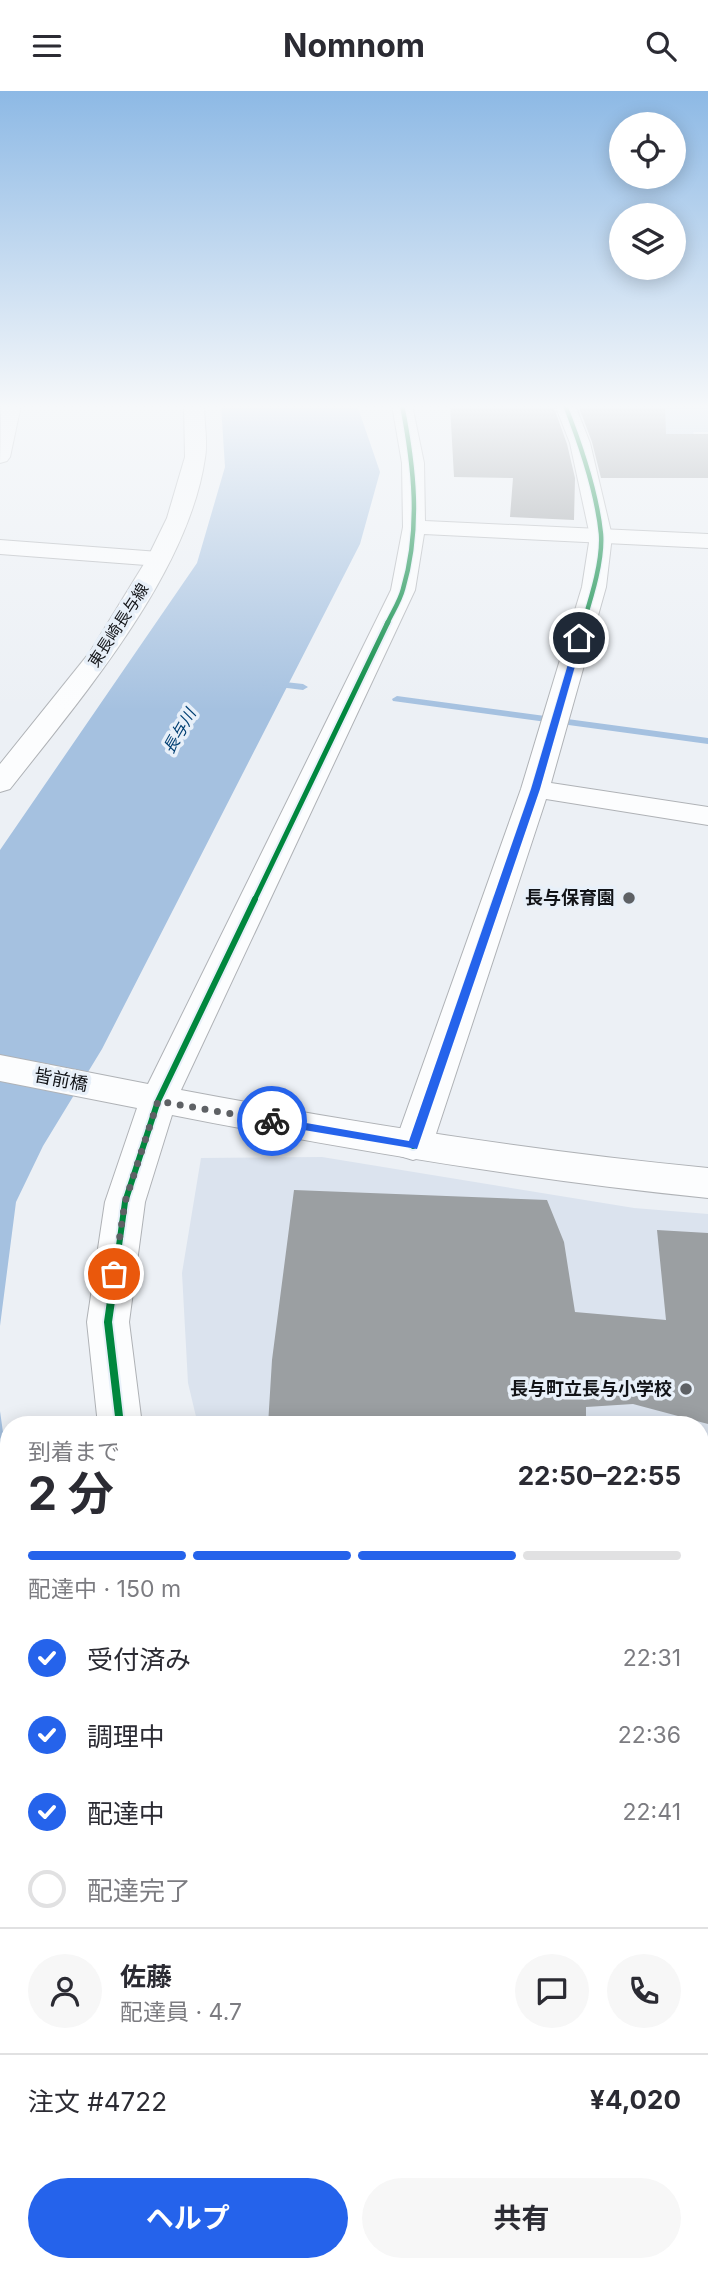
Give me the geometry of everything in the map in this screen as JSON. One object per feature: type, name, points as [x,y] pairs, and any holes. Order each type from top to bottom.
[{"type":"street","name":"東長崎長与線","points":[[0,783],[101,655],[159,559],[181,507]]},
{"type":"street","points":[[119,1416],[108,1322],[125,1202],[158,1101],[403,590],[414,527],[413,507]]},
{"type":"street","points":[[413,1146],[535,789],[594,587],[601,536],[594,507]]},
{"type":"street","points":[[414,527],[708,541]]},
{"type":"street","points":[[0,547],[159,559]]},
{"type":"street","points":[[535,789],[708,816]]},
{"type":"street","name":"皆前橋","points":[[0,1068],[158,1101],[413,1146],[708,1183]]},
{"type":"shaded area","points":[[322,1157],[634,1208],[708,1214],[708,1416],[196,1416],[188,1383],[182,1273],[201,1158]]},
{"type":"water","name":"長与川","points":[[213,507],[370,507],[360,544],[102,1049],[43,1146],[16,1202],[0,1326],[0,850],[197,563]]},
{"type":"building","points":[[511,507],[574,507],[574,520],[510,517]]},
{"type":"building","points":[[294,1190],[547,1200],[564,1242],[575,1312],[666,1320],[657,1230],[708,1233],[708,1416],[678,1416],[633,1404],[586,1407],[586,1416],[269,1416],[272,1360]]},
{"type":"waterway","points":[[267,683],[303,687]]},
{"type":"waterway","points":[[397,699],[708,741]]},
{"type":"cycle path","points":[[119,1416],[108,1322],[125,1202],[158,1101],[403,590],[414,527],[414,507]]},
{"type":"cycle path","points":[[413,1146],[535,789],[594,587],[601,536],[594,507]]},
{"type":"way so far","points":[[114,1274],[125,1202],[158,1101],[272,1121]]},
{"type":"place","name":"長与保育園","points":[[629,898]]},
{"type":"place","name":"長与町立長与小学校","points":[[686,1389]]},
{"type":"route","points":[[272,1121],[413,1146],[535,789],[579,638]]}]
